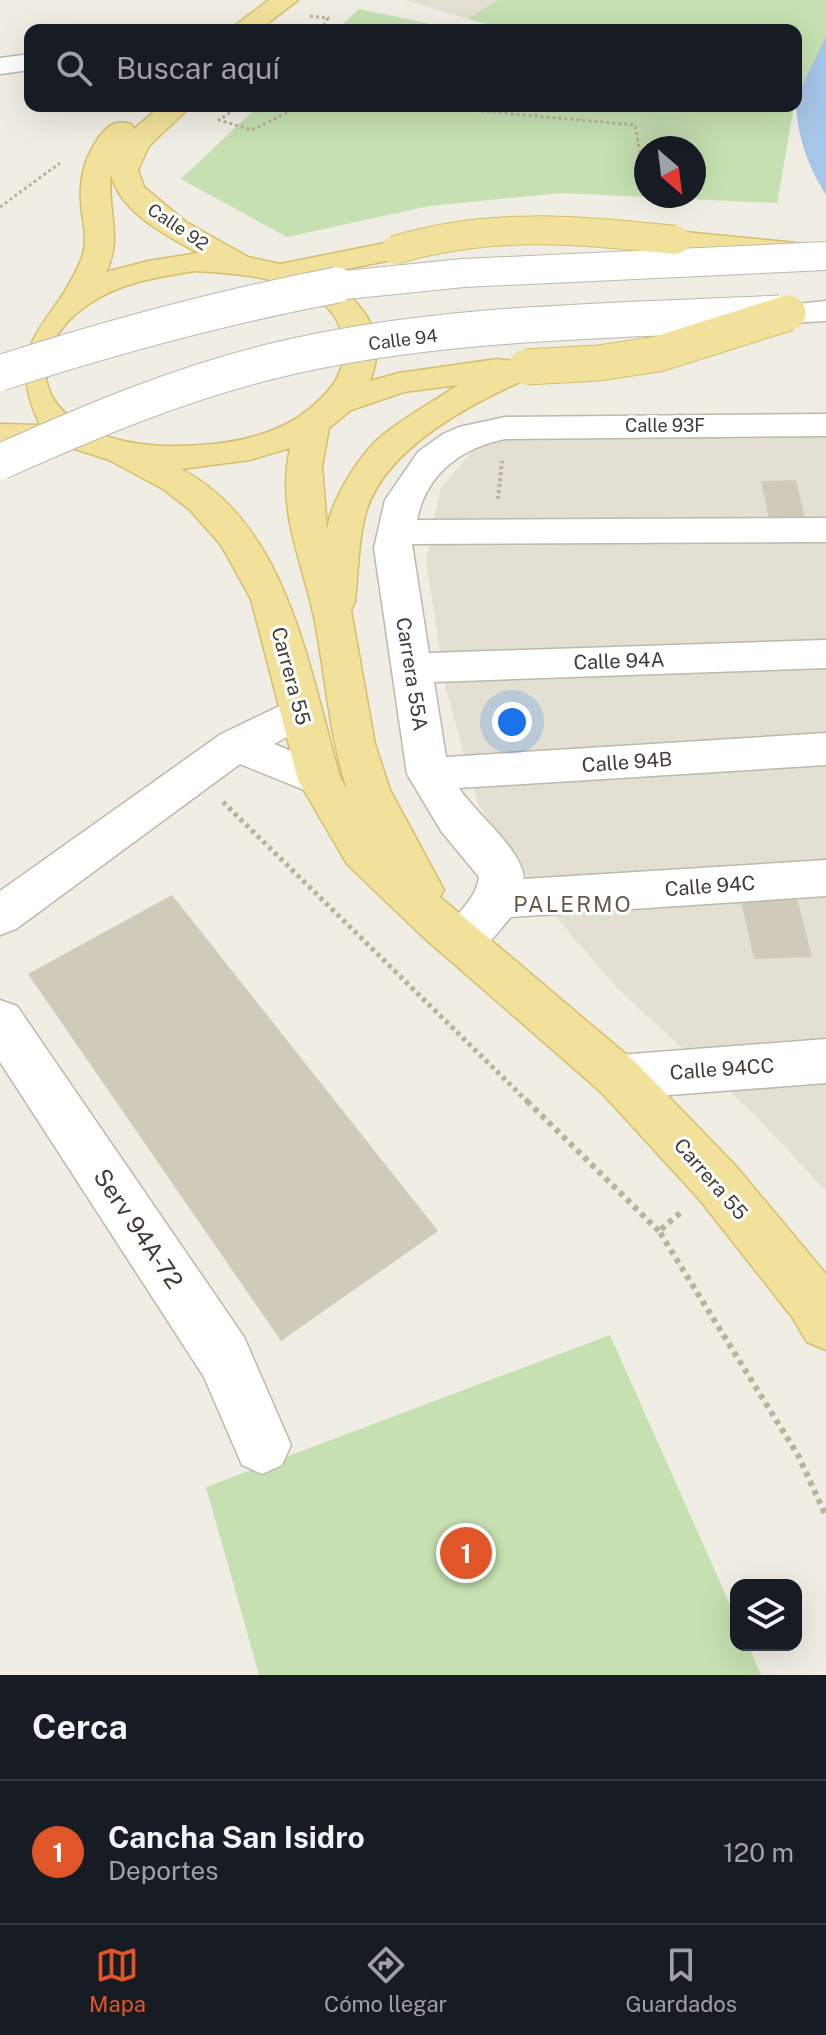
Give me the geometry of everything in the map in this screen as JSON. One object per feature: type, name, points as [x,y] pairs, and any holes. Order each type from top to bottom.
[{"type":"main road","points":[[250,24],[266,11]]},
{"type":"main road","points":[[77,437],[45,413],[29,385],[29,355],[43,326],[72,300],[95,266],[101,237],[95,170],[113,137],[144,112]]},
{"type":"main road","name":"Calle 92","points":[[170,112],[136,142],[124,170],[130,191],[175,228],[240,263]]},
{"type":"main road","points":[[285,272],[395,250],[454,234],[566,231],[826,256]]},
{"type":"main road","points":[[72,300],[108,281],[150,268],[195,262],[240,263],[285,272],[322,289],[349,312],[362,341],[359,372],[326,412]]},
{"type":"main road","points":[[0,435],[77,437],[121,452],[169,459],[219,456],[268,445],[326,412],[399,383],[475,379],[526,367],[599,363],[658,354],[788,313]]},
{"type":"main road","points":[[0,340],[43,326]]},
{"type":"main road","points":[[334,620],[347,514],[366,478],[394,443],[443,408],[475,379]]},
{"type":"main road","name":"Carrera 55","points":[[326,412],[304,466],[306,523],[334,620],[354,744],[369,790],[449,931]]},
{"type":"main road","name":"Carrera 55","points":[[121,452],[176,481],[203,502],[236,538],[270,599],[319,780],[363,852],[618,1077],[717,1182],[821,1306]]},
{"type":"street","points":[[0,66],[24,63]]},
{"type":"street","points":[[0,373],[116,336],[237,304],[343,284],[463,273],[826,256]]},
{"type":"street","name":"Calle 94","points":[[0,462],[132,405],[222,376],[314,353],[472,332],[826,311]]},
{"type":"street","name":"Calle 93F","points":[[505,428],[826,425]]},
{"type":"street","name":"Carrera 55A","points":[[499,899],[502,874],[484,848],[456,819],[428,774],[393,548],[403,500],[431,460],[455,442],[471,435],[505,428]]},
{"type":"street","points":[[395,532],[826,530]]},
{"type":"street","name":"Calle 94A","points":[[411,668],[826,654]]},
{"type":"street","points":[[0,916],[226,752],[300,711]]},
{"type":"street","name":"Calle 94B","points":[[428,774],[826,749]]},
{"type":"street","points":[[226,752],[319,780]]},
{"type":"street","name":"Calle 94C","points":[[499,899],[826,878]]},
{"type":"street","points":[[449,931],[499,899]]},
{"type":"street","name":"Serv 94A-72","points":[[0,1021],[224,1357],[262,1445]]},
{"type":"street","name":"Calle 94CC","points":[[618,1077],[826,1061]]},
{"type":"path","points":[[231,112],[219,120],[252,130],[289,112]]},
{"type":"path","points":[[493,112],[635,125],[637,136]]},
{"type":"path","points":[[0,207],[61,162]]},
{"type":"path","points":[[226,752],[238,780],[216,795],[659,1231],[799,1457],[826,1516]]},
{"type":"path","points":[[659,1231],[717,1182]]},
{"type":"shaded area","points":[[406,0],[497,0],[468,19]]},
{"type":"shaded area","points":[[826,418],[826,1191],[757,1117],[617,988],[555,916],[478,804],[446,689],[426,561],[440,490],[471,452],[497,435]]},
{"type":"green space","points":[[497,0],[826,0],[826,36],[802,86],[802,24],[488,24],[468,19]]},
{"type":"green space","points":[[359,9],[431,24],[343,24]]},
{"type":"green space","points":[[252,112],[793,112],[777,203],[706,200],[706,136],[634,136],[634,196],[562,193],[429,206],[287,237],[181,179]]},
{"type":"green space","points":[[610,1335],[730,1605],[730,1651],[751,1651],[761,1675],[259,1675],[206,1487]]},
{"type":"water","points":[[826,36],[826,195],[813,172],[798,124],[797,112],[802,112],[802,86]]},
{"type":"building","points":[[796,480],[805,518],[769,518],[761,481]]},
{"type":"building","points":[[172,895],[438,1231],[281,1341],[28,974]]},
{"type":"building","points":[[797,898],[812,957],[754,959],[741,901]]},
{"type":"place","name":"Cancha San Isidro","points":[[466,1553]]},
{"type":"district","name":"PALERMO","points":[[573,904]]}]
